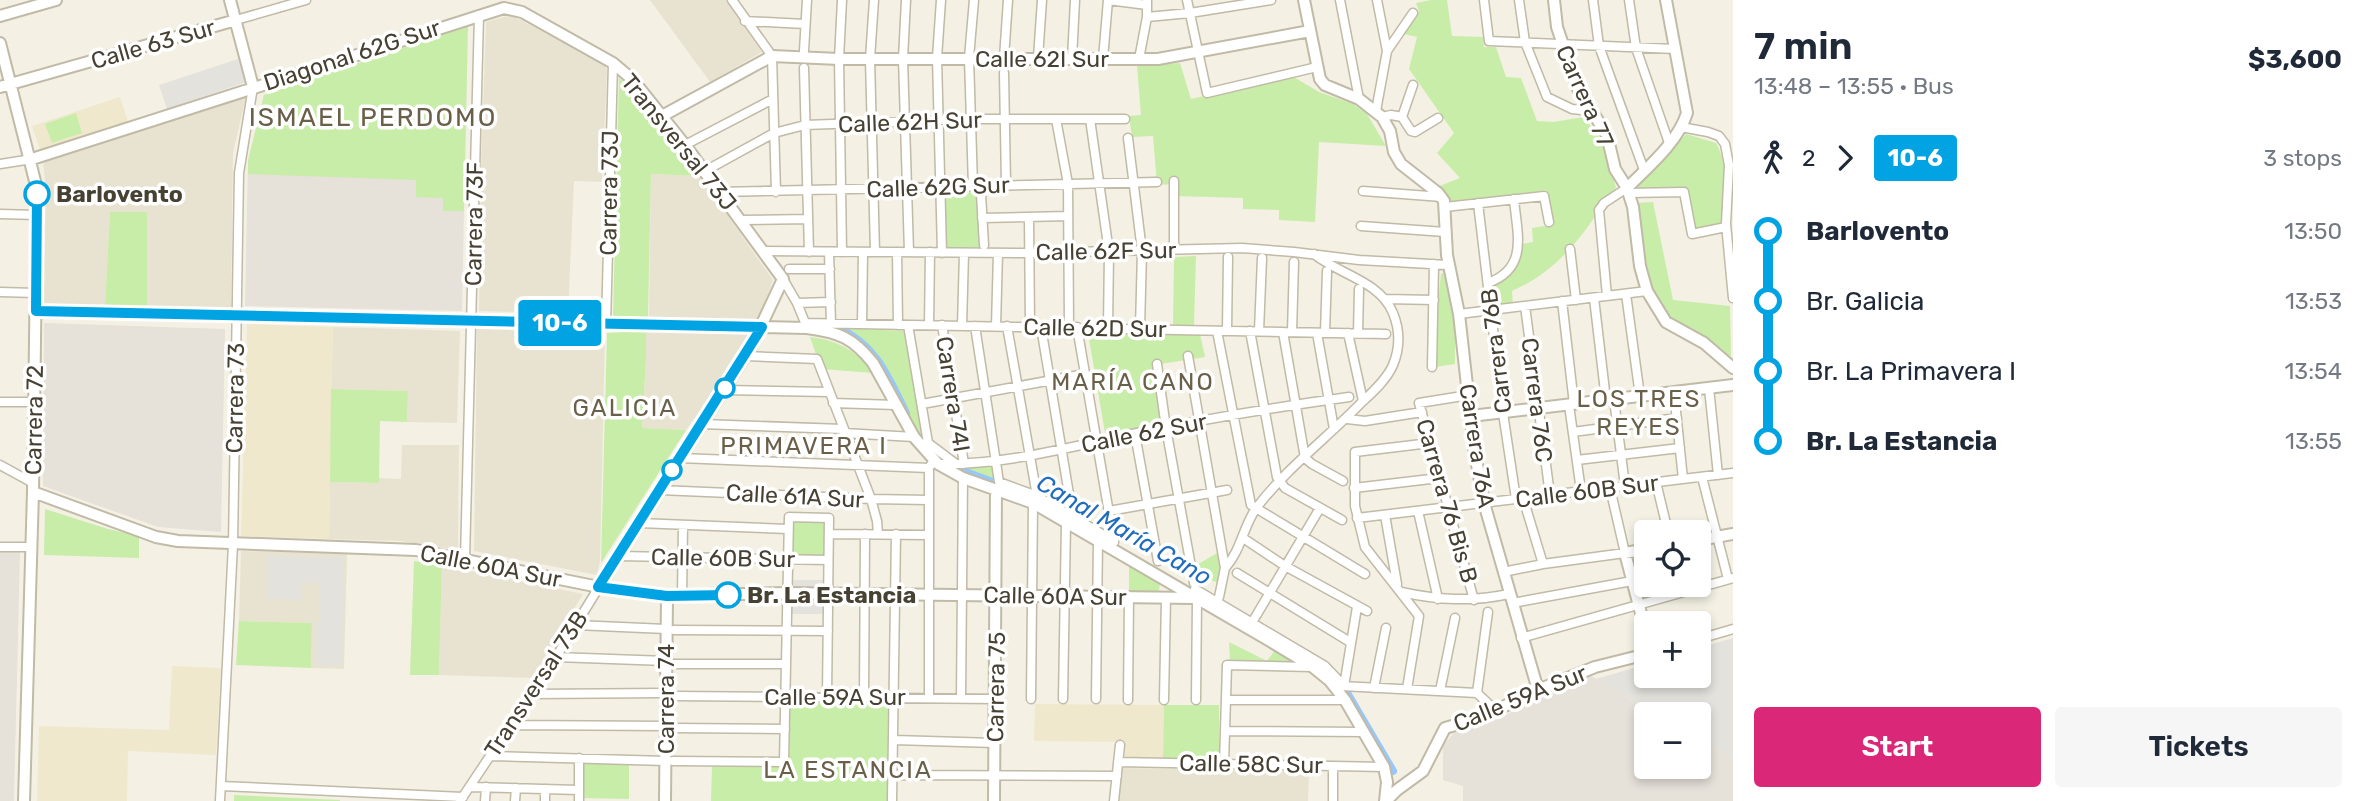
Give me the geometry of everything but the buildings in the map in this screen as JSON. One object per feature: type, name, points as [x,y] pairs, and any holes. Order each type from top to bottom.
[{"type":"street","points":[[0,16],[56,0]]},
{"type":"street","name":"Carrera 73","points":[[220,801],[233,544],[239,173],[253,87],[230,0]]},
{"type":"street","name":"Calle 63 Sur","points":[[0,88],[306,0]]},
{"type":"street","points":[[732,0],[772,56],[776,192]]},
{"type":"street","points":[[804,51],[807,0]]},
{"type":"street","points":[[842,0],[839,60],[842,252]]},
{"type":"street","points":[[874,0],[870,59],[875,252]]},
{"type":"street","points":[[906,0],[903,59],[909,252]]},
{"type":"street","points":[[941,0],[937,58],[942,253]]},
{"type":"street","points":[[973,187],[969,58],[974,0]]},
{"type":"street","points":[[1004,58],[1008,0]]},
{"type":"street","points":[[1038,58],[1042,0]]},
{"type":"street","points":[[1072,59],[1075,0]]},
{"type":"street","points":[[1103,59],[1108,0],[1147,3],[1139,59]]},
{"type":"street","points":[[1187,0],[1208,93],[1317,68]]},
{"type":"street","points":[[1147,17],[1271,0]]},
{"type":"street","points":[[1304,0],[1320,79],[1325,85],[1359,99],[1379,114],[1390,131],[1394,152],[1401,164],[1444,202]]},
{"type":"street","points":[[1340,0],[1359,99]]},
{"type":"street","points":[[1377,0],[1387,51],[1379,114]]},
{"type":"street","points":[[1484,0],[1489,41],[1675,49]]},
{"type":"street","points":[[1519,0],[1525,42],[1547,97],[1572,109],[1591,111]]},
{"type":"street","name":"Carrera 77","points":[[1554,0],[1562,44],[1578,89],[1607,135],[1615,169],[1628,191],[1636,220],[1640,266],[1647,291],[1666,322],[1704,343],[1733,368]]},
{"type":"street","points":[[1592,0],[1599,46],[1644,170]]},
{"type":"street","points":[[1629,0],[1636,48],[1669,143]]},
{"type":"street","points":[[1607,296],[1599,210],[1604,203],[1628,191],[1681,127],[1687,107],[1666,0]]},
{"type":"street","name":"Diagonal 62G Sur","points":[[0,164],[32,159],[509,5]]},
{"type":"street","name":"Transversal 73J","points":[[509,5],[613,62],[634,80],[763,251],[786,274],[806,326]]},
{"type":"street","points":[[1387,51],[1413,13]]},
{"type":"street","name":"Carrera 73F","points":[[465,559],[479,15]]},
{"type":"street","points":[[745,21],[805,24]]},
{"type":"street","name":"Calle 62I Sur","points":[[772,56],[839,60],[1158,59],[1310,31]]},
{"type":"street","name":"Carrera 72","points":[[0,43],[32,159],[38,215],[24,801]]},
{"type":"street","points":[[662,116],[772,56]]},
{"type":"street","name":"Carrera 73J","points":[[606,324],[613,62]]},
{"type":"street","points":[[804,68],[809,251]]},
{"type":"street","points":[[1004,73],[1006,186]]},
{"type":"street","points":[[1402,117],[1413,85]]},
{"type":"street","points":[[685,145],[773,99]]},
{"type":"street","points":[[1379,114],[1402,117],[1411,131],[1418,131],[1438,118]]},
{"type":"street","points":[[1056,119],[1068,184],[1068,252],[1073,327],[1085,374],[1115,546]]},
{"type":"street","points":[[1090,119],[1109,252],[1108,328]]},
{"type":"street","name":"Calle 62H Sur","points":[[705,171],[774,133],[804,125],[939,120],[1125,119]]},
{"type":"street","points":[[1681,127],[1719,136],[1725,144],[1728,154],[1726,227],[1733,298]]},
{"type":"street","points":[[1128,138],[1142,251],[1140,329]]},
{"type":"street","name":"Calle 62G Sur","points":[[720,192],[1157,181]]},
{"type":"street","points":[[1174,181],[1174,250]]},
{"type":"street","points":[[1363,191],[1478,204],[1544,196],[1549,222]]},
{"type":"street","points":[[1628,191],[1684,192],[1692,234],[1726,227]]},
{"type":"street","points":[[981,194],[984,245]]},
{"type":"street","points":[[1488,283],[1503,276],[1517,259],[1514,199]]},
{"type":"street","name":"Carrera 76A","points":[[1444,202],[1448,265],[1459,314],[1484,503],[1503,572],[1514,598],[1521,638],[1538,690]]},
{"type":"street","name":"Carrera 76B","points":[[1478,204],[1503,413],[1519,499],[1543,564]]},
{"type":"street","points":[[0,214],[38,215]]},
{"type":"street","points":[[982,218],[1068,216]]},
{"type":"street","points":[[1029,217],[1030,327]]},
{"type":"street","points":[[740,220],[808,219]]},
{"type":"street","points":[[1361,226],[1445,232]]},
{"type":"street","name":"Calle 62F Sur","points":[[763,251],[1029,253],[1242,248],[1359,260],[1448,265]]},
{"type":"street","points":[[1570,249],[1576,300]]},
{"type":"street","points":[[829,252],[831,324]]},
{"type":"street","points":[[862,324],[863,252]]},
{"type":"street","points":[[897,252],[898,325]]},
{"type":"street","name":"Carrera 74I","points":[[929,325],[930,252]]},
{"type":"street","points":[[962,326],[964,253]]},
{"type":"street","points":[[996,326],[998,253]]},
{"type":"street","points":[[1225,568],[1235,557],[1255,509],[1363,401],[1392,368],[1397,352],[1398,328],[1385,299],[1359,280],[1327,265],[1314,254]]},
{"type":"street","points":[[1228,257],[1222,331],[1233,416],[1248,499],[1255,509],[1365,574]]},
{"type":"street","points":[[1262,258],[1254,331],[1264,411],[1277,477],[1285,488],[1342,520]]},
{"type":"street","points":[[1294,262],[1287,332],[1305,458],[1343,481]]},
{"type":"street","points":[[1432,367],[1434,264]]},
{"type":"street","points":[[786,274],[830,269]]},
{"type":"street","points":[[1327,271],[1321,333],[1334,429]]},
{"type":"street","name":"Transversal 73B","points":[[462,799],[556,657],[746,356],[786,274]]},
{"type":"street","points":[[1359,289],[1353,333],[1363,401]]},
{"type":"street","points":[[1459,314],[1647,291]]},
{"type":"street","points":[[0,292],[36,293]]},
{"type":"street","points":[[1626,294],[1640,396]]},
{"type":"street","points":[[1594,298],[1625,486]]},
{"type":"street","points":[[1385,299],[1434,300]]},
{"type":"street","points":[[1562,301],[1581,491]]},
{"type":"street","points":[[797,303],[831,302]]},
{"type":"street","name":"Carrera 76C","points":[[1525,306],[1550,495]]},
{"type":"street","name":"Calle 62D Sur","points":[[36,311],[762,327],[862,324],[1386,334]]},
{"type":"street","points":[[908,325],[928,443],[960,464]]},
{"type":"street","name":"Carrera 74I","points":[[942,325],[954,398],[960,464]]},
{"type":"street","points":[[806,326],[830,331],[850,340],[873,363],[914,436],[934,464],[963,478],[998,485],[1035,499],[1115,546],[1168,582],[1195,590],[1339,686],[1477,693],[1496,710]]},
{"type":"street","name":"Carrera 75","points":[[975,326],[998,485],[994,801]]},
{"type":"street","points":[[1007,326],[1030,454],[1035,499],[1031,699]]},
{"type":"street","points":[[1041,327],[1062,449],[1070,520],[1063,699]]},
{"type":"street","points":[[746,356],[817,359],[871,499],[878,534]]},
{"type":"street","points":[[1188,356],[1225,568],[1219,597]]},
{"type":"street","points":[[1157,364],[1195,590],[1196,700]]},
{"type":"street","points":[[922,404],[1085,374]]},
{"type":"street","points":[[1471,416],[1733,385]]},
{"type":"street","points":[[1709,388],[1718,475]]},
{"type":"street","points":[[724,390],[829,392]]},
{"type":"street","points":[[1674,392],[1683,479]]},
{"type":"street","points":[[1346,419],[1365,421],[1468,395]]},
{"type":"street","name":"Calle 62 Sur","points":[[680,458],[857,466],[960,464],[1062,449],[1199,422],[1349,397]]},
{"type":"street","points":[[0,402],[34,402]]},
{"type":"street","points":[[833,403],[896,405]]},
{"type":"street","name":"Carrera 76 Bis B","points":[[1420,407],[1474,600]]},
{"type":"street","points":[[1573,432],[1677,418]]},
{"type":"street","points":[[702,424],[914,436]]},
{"type":"street","points":[[1135,434],[1158,561]]},
{"type":"street","points":[[1407,689],[1419,616],[1365,547],[1357,518],[1354,488],[1356,452],[1430,443]]},
{"type":"street","points":[[1577,460],[1680,448]]},
{"type":"street","points":[[929,698],[929,500],[934,464]]},
{"type":"street","points":[[0,465],[33,488]]},
{"type":"street","name":"Calle 60B Sur","points":[[1357,518],[1733,473]]},
{"type":"street","points":[[1521,638],[1731,579],[1702,477]]},
{"type":"street","name":"Carrera 74I","points":[[961,698],[963,478]]},
{"type":"street","points":[[1354,488],[1439,478]]},
{"type":"street","points":[[1656,482],[1665,520]]},
{"type":"street","name":"Calle 60A Sur","points":[[33,488],[156,537],[178,541],[416,550],[598,587],[674,596],[787,593],[1166,597],[1195,590]]},
{"type":"street","points":[[1610,488],[1640,611]]},
{"type":"street","name":"Calle 61A Sur","points":[[660,490],[929,500]]},
{"type":"street","points":[[1109,511],[1227,490]]},
{"type":"street","points":[[1250,626],[1320,508]]},
{"type":"street","points":[[1419,511],[1438,599]]},
{"type":"street","points":[[1385,515],[1399,589]]},
{"type":"street","points":[[491,756],[784,762],[789,517],[829,518],[827,697]]},
{"type":"street","points":[[1070,520],[1098,540],[1115,546]]},
{"type":"street","points":[[639,523],[788,529]]},
{"type":"street","points":[[674,596],[683,557],[683,525]]},
{"type":"street","points":[[829,534],[929,535]]},
{"type":"street","points":[[864,534],[864,697]]},
{"type":"street","points":[[892,801],[896,534]]},
{"type":"street","points":[[1711,537],[1733,534]]},
{"type":"street","points":[[1244,538],[1285,566],[1367,611]]},
{"type":"street","points":[[1096,699],[1098,540]]},
{"type":"street","points":[[0,547],[32,547]]},
{"type":"street","points":[[1503,572],[1634,551]]},
{"type":"street","name":"Calle 60B Sur","points":[[618,556],[828,560]]},
{"type":"street","points":[[1237,573],[1350,642]]},
{"type":"street","points":[[1399,589],[1438,599],[1474,600],[1514,598],[1632,581]]},
{"type":"street","points":[[1164,700],[1168,582]]},
{"type":"street","name":"Carrera 74","points":[[666,801],[670,630],[674,596]]},
{"type":"street","points":[[1128,700],[1129,597]]},
{"type":"street","points":[[1339,686],[1357,607]]},
{"type":"street","points":[[1477,693],[1488,612]]},
{"type":"street","points":[[1440,691],[1455,618]]},
{"type":"street","points":[[576,625],[670,630],[828,631]]},
{"type":"street","points":[[1250,626],[1325,666],[1384,767],[1387,782],[1386,801]]},
{"type":"street","points":[[1374,688],[1385,628]]},
{"type":"street","points":[[1711,635],[1733,629]]},
{"type":"street","points":[[556,657],[670,663],[786,664]]},
{"type":"street","name":"Calle 59A Sur","points":[[1386,801],[1423,771],[1445,728],[1480,718],[1595,667],[1634,657]]},
{"type":"street","points":[[1224,764],[1227,665],[1313,667]]},
{"type":"street","name":"Calle 59A Sur","points":[[532,694],[996,699]]},
{"type":"street","points":[[1226,700],[1345,700]]},
{"type":"street","points":[[511,725],[785,729]]},
{"type":"street","points":[[1225,731],[1363,732]]},
{"type":"street","points":[[894,740],[995,743]]},
{"type":"street","points":[[1114,801],[1120,745]]},
{"type":"street","points":[[578,801],[579,758]]},
{"type":"street","name":"Carrera 74","points":[[669,761],[673,801]]},
{"type":"street","name":"Calle 58C Sur","points":[[1118,762],[1384,767]]},
{"type":"street","points":[[1333,766],[1333,801]]},
{"type":"street","points":[[893,775],[1117,776]]},
{"type":"street","points":[[221,786],[462,799]]},
{"type":"street","points":[[470,787],[578,790]]},
{"type":"street","points":[[485,801],[486,787]]},
{"type":"street","points":[[515,801],[516,788]]},
{"type":"street","points":[[545,789],[545,801]]},
{"type":"shaded area","points":[[650,0],[726,0],[762,52],[710,82]]},
{"type":"shaded area","points":[[511,15],[604,64],[607,71],[602,182],[574,181],[568,313],[479,311],[486,22]]},
{"type":"shaded area","points":[[467,58],[462,311],[245,306],[248,161],[264,95]]},
{"type":"shaded area","points":[[238,59],[246,82],[167,109],[159,85]]},
{"type":"shaded area","points":[[120,97],[128,122],[40,150],[32,126]]},
{"type":"shaded area","points":[[246,97],[233,153],[231,310],[147,308],[147,212],[110,212],[105,306],[43,304],[46,192],[43,161]]},
{"type":"shaded area","points":[[651,174],[700,176],[773,280],[759,319],[649,317]]},
{"type":"shaded area","points":[[44,323],[225,329],[221,532],[158,527],[43,486]]},
{"type":"shaded area","points":[[247,324],[333,327],[329,539],[241,536]]},
{"type":"shaded area","points":[[333,327],[460,331],[457,423],[407,422],[408,391],[331,389]]},
{"type":"shaded area","points":[[477,329],[605,333],[600,561],[597,575],[474,551]]},
{"type":"shaded area","points":[[646,331],[750,333],[686,430],[642,428]]},
{"type":"shaded area","points":[[402,445],[459,445],[458,550],[400,541],[329,539],[330,482],[378,483],[379,478],[401,479]]},
{"type":"shaded area","points":[[0,550],[20,551],[14,801],[0,801]]},
{"type":"shaded area","points":[[241,551],[347,554],[344,669],[311,668],[312,623],[239,621]]},
{"type":"shaded area","points":[[267,556],[344,557],[342,666],[315,665],[315,622],[320,621],[320,584],[302,583],[302,600],[268,599]]},
{"type":"shaded area","points":[[442,565],[583,594],[533,678],[439,675]]},
{"type":"shaded area","points":[[790,580],[825,580],[825,591],[790,591]]},
{"type":"shaded area","points":[[790,599],[827,599],[827,614],[790,614]]},
{"type":"shaded area","points":[[1733,638],[1733,758],[1711,746],[1711,702],[1635,702],[1596,679],[1634,668],[1634,688],[1711,688],[1711,644]]},
{"type":"shaded area","points":[[172,666],[221,668],[216,755],[128,751],[127,801],[37,801],[39,726],[169,730]]},
{"type":"shaded area","points":[[1591,676],[1635,702],[1634,779],[1711,779],[1711,746],[1733,758],[1733,801],[1463,801],[1463,786],[1443,780],[1443,746],[1459,730],[1499,719],[1536,698]]},
{"type":"shaded area","points":[[1035,704],[1164,705],[1163,758],[1125,758],[1125,742],[1034,741]]},
{"type":"shaded area","points":[[1122,768],[1309,771],[1308,801],[1119,801]]},
{"type":"green space","points":[[1447,0],[1452,36],[1483,37],[1484,47],[1496,47],[1506,77],[1521,78],[1537,121],[1553,122],[1584,117],[1604,143],[1616,188],[1562,257],[1534,279],[1512,291],[1513,304],[1495,306],[1494,285],[1518,263],[1521,244],[1533,242],[1532,228],[1551,225],[1546,190],[1448,204],[1447,194],[1437,187],[1460,178],[1437,153],[1454,133],[1409,69],[1417,37],[1404,34],[1419,11],[1416,3]]},
{"type":"green space","points":[[468,26],[464,211],[443,211],[443,198],[416,197],[416,180],[248,174],[248,161],[264,95]]},
{"type":"green space","points":[[1180,63],[1191,99],[1292,76],[1319,92],[1353,104],[1367,114],[1386,146],[1319,142],[1315,222],[1279,220],[1279,210],[1243,209],[1243,198],[1174,196],[1174,184],[1157,185],[1153,136],[1132,137],[1129,116],[1141,115],[1137,66]]},
{"type":"green space","points":[[619,78],[630,87],[700,176],[651,174],[648,317],[613,316]]},
{"type":"green space","points":[[76,113],[82,133],[52,143],[45,124]]},
{"type":"green space","points":[[1686,134],[1716,143],[1720,152],[1725,183],[1723,226],[1694,230],[1685,188],[1634,189]]},
{"type":"green space","points":[[977,191],[980,247],[946,248],[943,192]]},
{"type":"green space","points":[[1653,202],[1673,300],[1730,306],[1731,356],[1674,326],[1660,310],[1644,266],[1635,203]]},
{"type":"green space","points":[[110,212],[147,212],[147,308],[105,306]]},
{"type":"green space","points":[[1196,256],[1194,325],[1173,325],[1174,257]]},
{"type":"green space","points":[[1444,272],[1455,332],[1455,364],[1435,367],[1435,328],[1441,274]]},
{"type":"green space","points":[[838,328],[904,331],[927,449],[882,365],[857,337]]},
{"type":"green space","points":[[646,331],[642,428],[686,430],[601,563],[607,333]]},
{"type":"green space","points":[[1088,333],[1200,334],[1205,357],[1154,365],[1163,425],[1105,433]]},
{"type":"green space","points":[[810,337],[846,348],[874,373],[821,369]]},
{"type":"green space","points":[[331,389],[408,391],[407,422],[380,421],[379,483],[330,482]]},
{"type":"green space","points":[[993,463],[996,484],[955,468]]},
{"type":"green space","points":[[45,509],[139,536],[139,558],[44,555]]},
{"type":"green space","points":[[792,520],[826,521],[825,556],[791,555]]},
{"type":"green space","points":[[1217,553],[1219,583],[1196,575],[1195,566]]},
{"type":"green space","points":[[414,561],[442,565],[439,675],[410,675]]},
{"type":"green space","points":[[1129,565],[1160,582],[1159,591],[1129,591]]},
{"type":"green space","points":[[239,621],[312,623],[311,668],[236,665]]},
{"type":"green space","points":[[1229,642],[1267,661],[1275,650],[1298,665],[1230,663]]},
{"type":"green space","points":[[790,701],[888,703],[887,801],[711,801],[712,767],[789,767]]},
{"type":"green space","points":[[1164,705],[1219,705],[1219,759],[1163,758]]},
{"type":"green space","points":[[581,762],[629,763],[629,799],[580,798]]},
{"type":"green space","points":[[234,795],[340,800],[340,801],[234,801]]},
{"type":"waterway","name":"Canal María Cano","points":[[838,328],[872,353],[887,375],[906,413]]},
{"type":"waterway","name":"Canal María Cano","points":[[932,453],[955,468],[1003,486]]},
{"type":"waterway","name":"Canal María Cano","points":[[1338,684],[1346,691],[1393,771]]},
{"type":"bus line","name":"10-6","points":[[37,194],[36,311],[762,327],[598,587],[667,596],[728,595]]},
{"type":"place","name":"Barlovento","points":[[37,194]]},
{"type":"place","name":"Br. La Estancia","points":[[728,595]]},
{"type":"district","name":"ISMAEL PERDOMO","points":[[373,117]]},
{"type":"district","name":"MARÍA CANO","points":[[1133,382]]},
{"type":"district","name":"GALICIA","points":[[625,408]]},
{"type":"district","name":"LOS TRES REYES","points":[[1639,413]]},
{"type":"district","name":"PRIMAVERA I","points":[[804,446]]},
{"type":"district","name":"LA ESTANCIA","points":[[848,770]]}]
